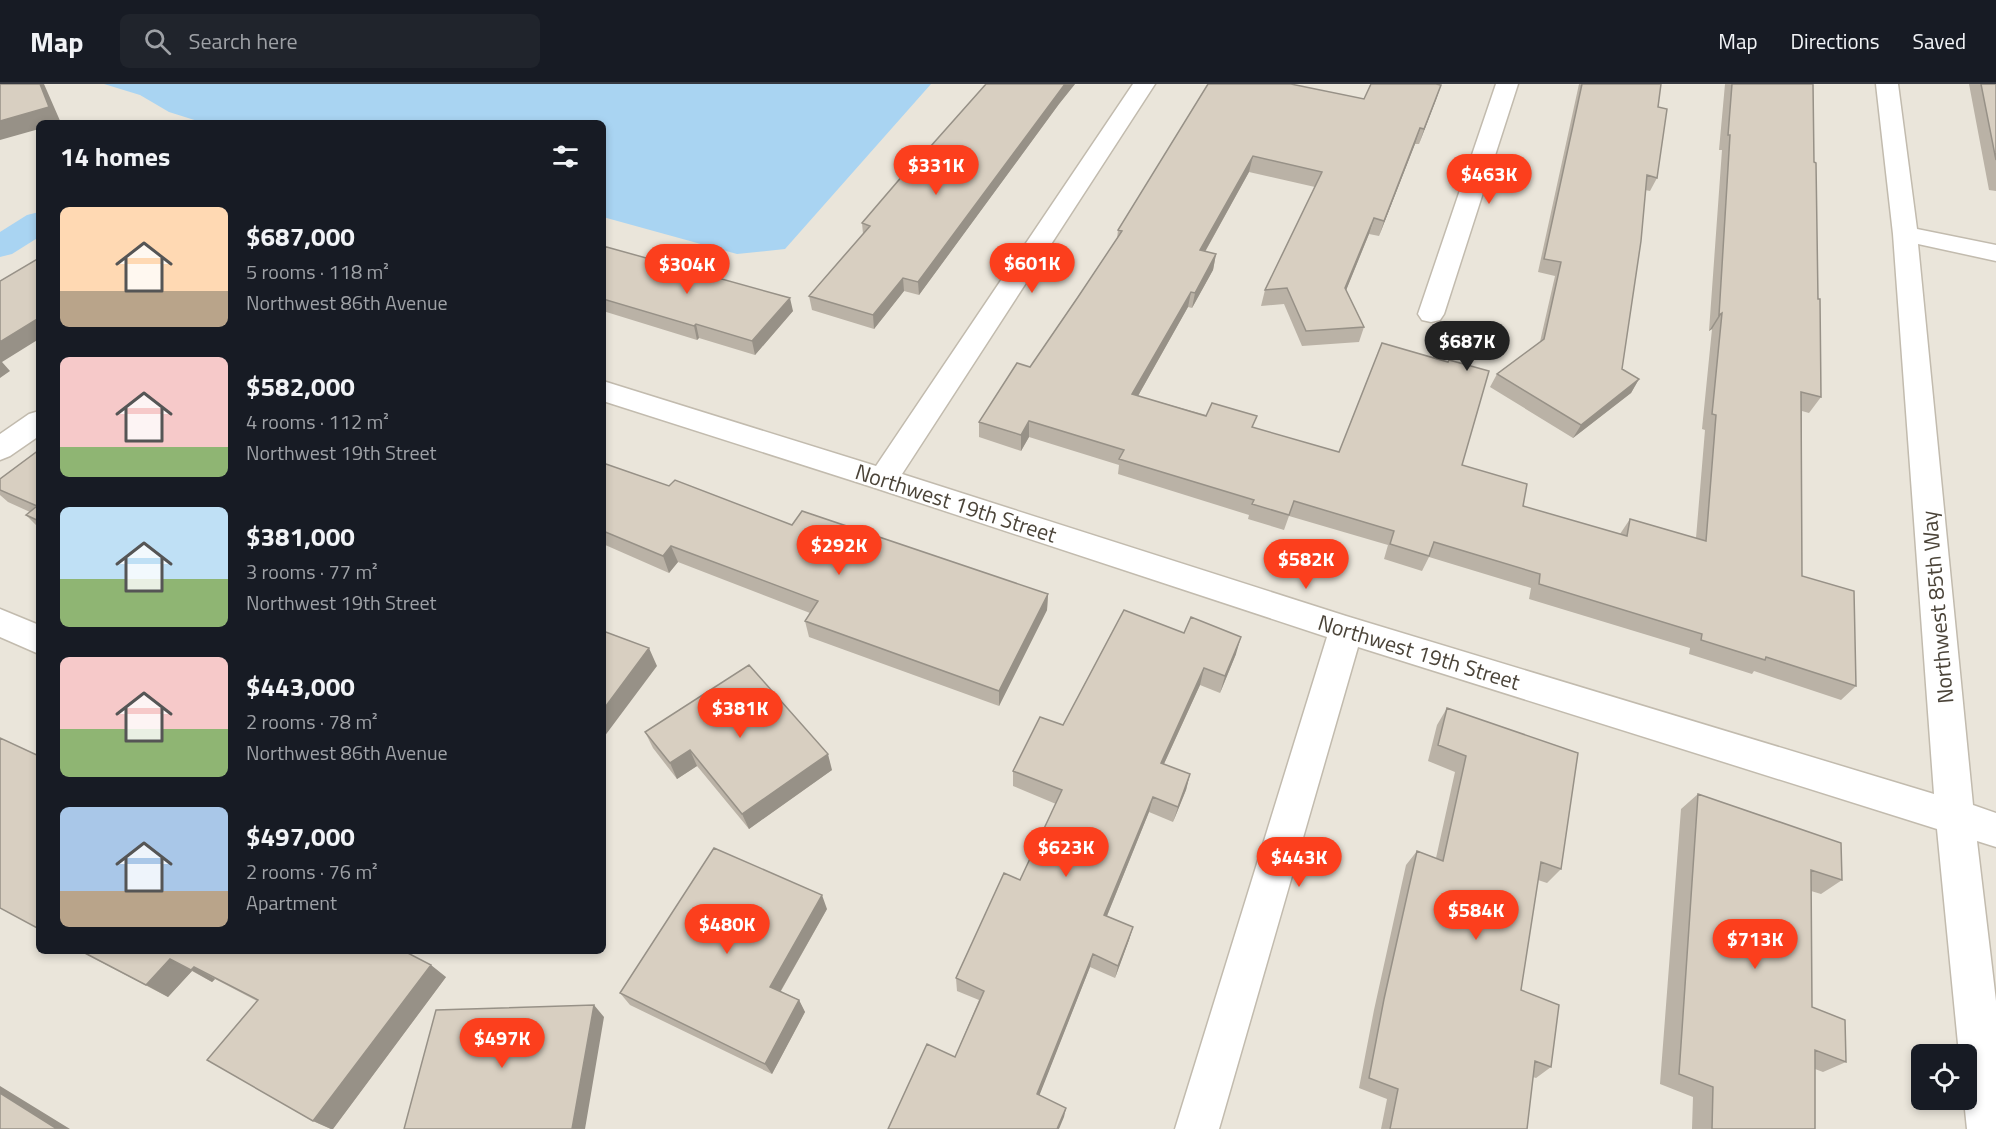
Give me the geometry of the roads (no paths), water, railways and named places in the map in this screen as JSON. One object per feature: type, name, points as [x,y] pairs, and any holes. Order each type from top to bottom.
[{"type":"street","points":[[883,479],[1144,84]]},
{"type":"street","points":[[1431,314],[1504,84]]},
{"type":"street","name":"Northwest 85th Way","points":[[1887,84],[1905,234],[1955,817],[1989,1129]]},
{"type":"street","points":[[1905,234],[1996,253]]},
{"type":"street","name":"Northwest 19th Street","points":[[606,393],[883,479],[1346,630],[1996,830]]},
{"type":"street","points":[[0,449],[36,423]]},
{"type":"street","points":[[0,622],[36,639]]},
{"type":"street","points":[[1197,1129],[1346,630]]},
{"type":"water","points":[[104,84],[931,84],[785,249],[737,254],[606,218],[606,120],[194,120],[169,112],[140,95]]},
{"type":"waterway","points":[[0,247],[36,224]]}]
